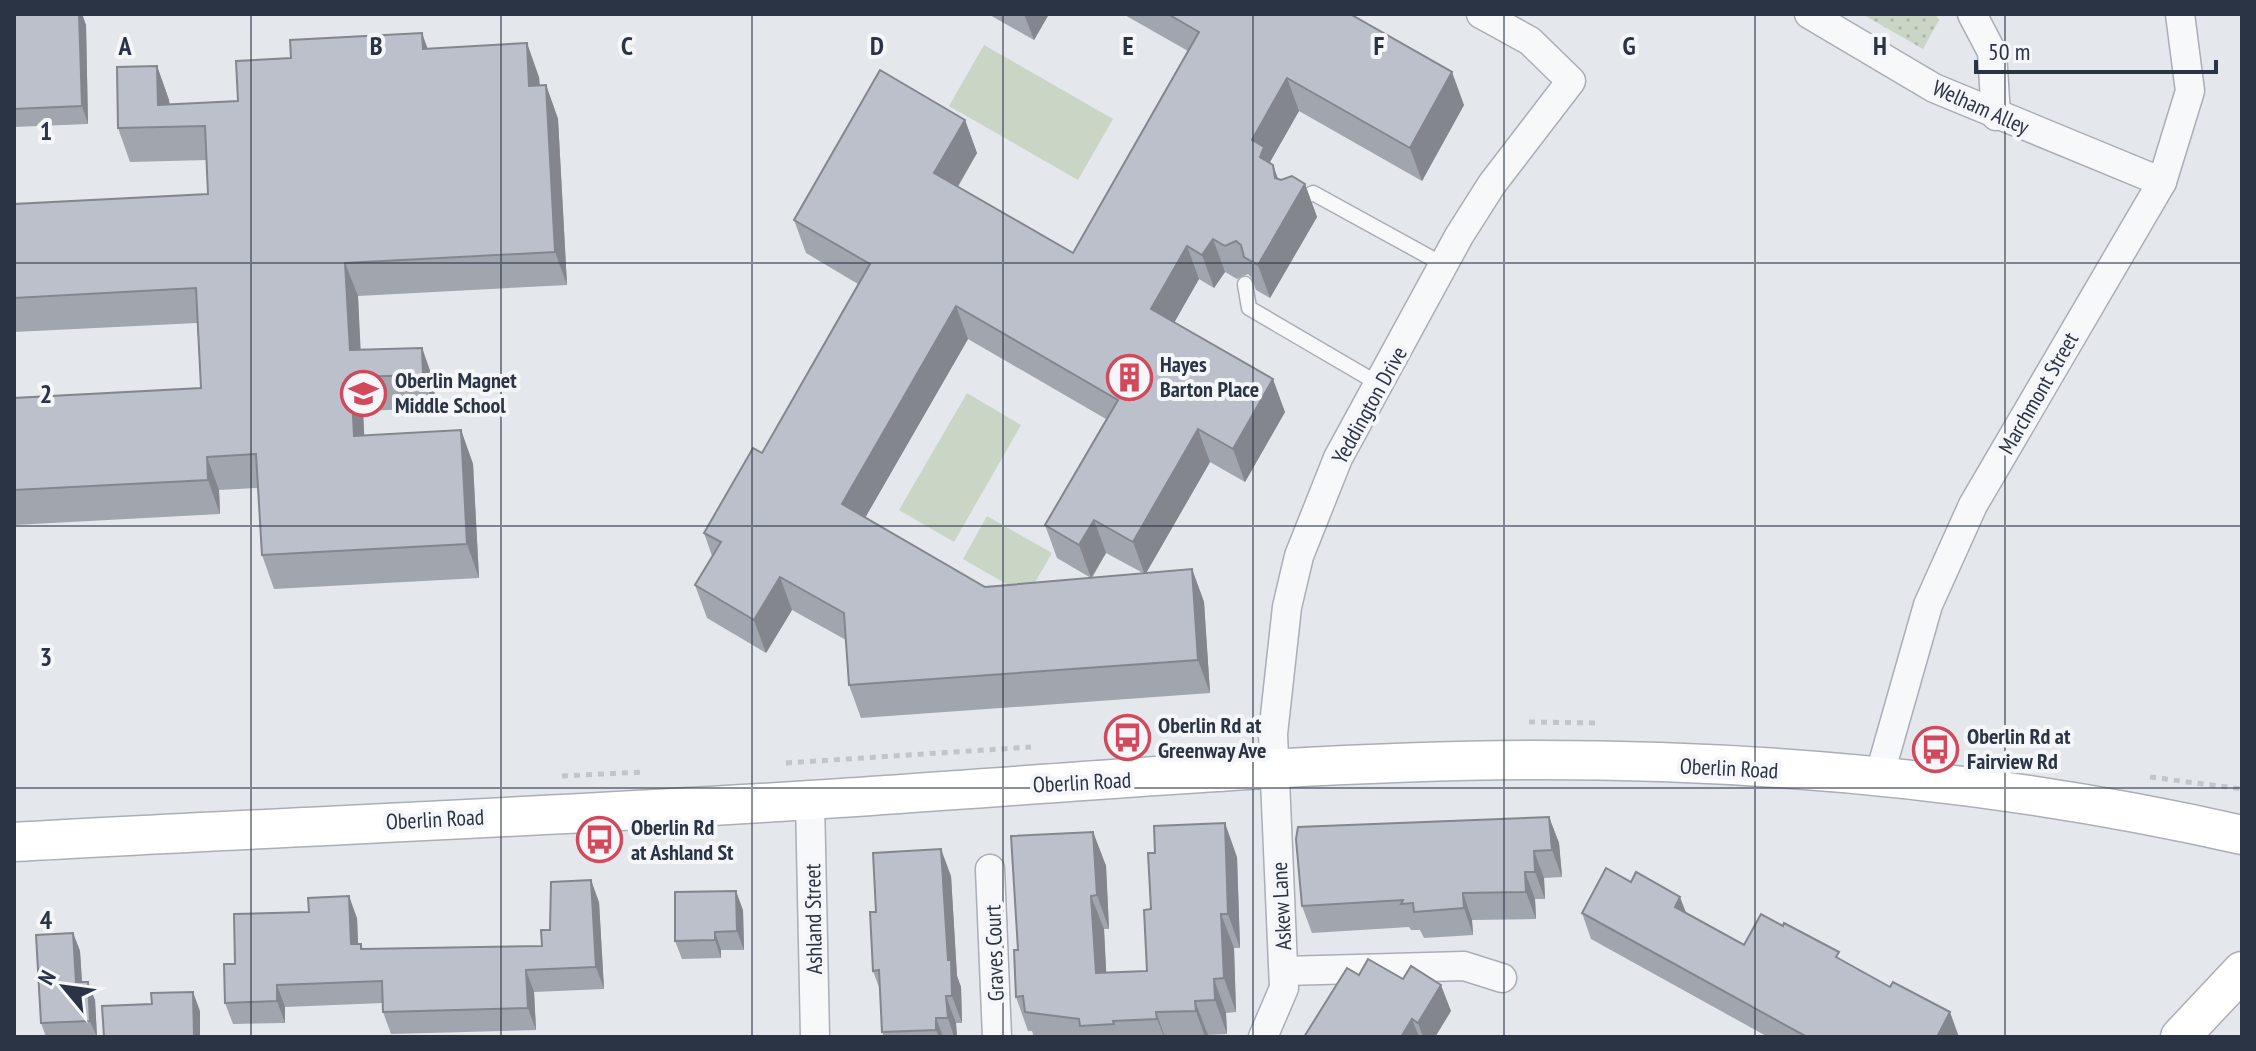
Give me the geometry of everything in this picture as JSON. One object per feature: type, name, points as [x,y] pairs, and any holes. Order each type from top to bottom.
[{"type":"main road","name":"Oberlin Road","points":[[14,842],[810,800],[1273,771],[1540,760],[1743,767],[1879,777],[2101,806],[2242,835]]},
{"type":"main road","points":[[2180,1037],[2242,971]]},
{"type":"street","name":"Yeddington Drive","points":[[1273,771],[1273,734],[1287,607],[1299,556],[1338,458],[1492,184],[1571,81],[1530,41],[1481,14]]},
{"type":"street","name":"Welham Alley","points":[[1809,14],[1934,88],[1996,116],[2092,150],[2162,182]]},
{"type":"street","points":[[1972,14],[1992,52],[1996,116]]},
{"type":"street","name":"Marchmont Street","points":[[1879,777],[1928,605],[1973,505],[2162,182],[2190,91],[2180,14]]},
{"type":"street","name":"Askew Lane","points":[[1263,1037],[1284,988],[1285,971],[1273,771]]},
{"type":"street","name":"Ashland Street","points":[[810,800],[815,1037]]},
{"type":"street","name":"Graves Court","points":[[990,869],[997,1037]]},
{"type":"street","points":[[1285,971],[1464,966],[1502,978]]},
{"type":"lane","points":[[1293,203],[1313,193],[1444,265]]},
{"type":"lane","points":[[1245,284],[1249,308],[1379,384]]},
{"type":"path","points":[[776,765],[992,749]]},
{"type":"path","points":[[569,776],[649,771]]},
{"type":"path","points":[[2219,786],[2242,789]]},
{"type":"green space","points":[[1862,14],[1935,14],[1939,20],[1923,49]]},
{"type":"green space","points":[[984,45],[1113,119],[1078,180],[949,106]]},
{"type":"green space","points":[[967,393],[1021,425],[954,542],[899,510]]},
{"type":"green space","points":[[987,516],[1052,553],[1027,596],[963,559]]},
{"type":"building","points":[[14,14],[79,14],[82,106],[14,109]]},
{"type":"building","name":"Hayes Barton Place","points":[[1168,14],[1350,14],[1452,72],[1410,148],[1287,78],[1252,140],[1264,147],[1260,157],[1273,165],[1275,178],[1281,180],[1292,176],[1305,184],[1258,265],[1244,257],[1241,245],[1236,241],[1225,246],[1213,239],[1202,255],[1187,246],[1151,309],[1273,379],[1233,449],[1198,429],[1133,542],[1094,520],[1079,545],[1045,525],[1118,400],[956,306],[842,504],[985,587],[1192,569],[1198,660],[849,685],[844,613],[780,577],[754,620],[695,585],[721,542],[704,533],[753,448],[762,453],[870,264],[794,220],[880,70],[965,120],[934,173],[1073,253],[1199,32]]},
{"type":"building","points":[[422,33],[423,49],[527,43],[529,86],[546,85],[555,252],[345,263],[350,350],[422,348],[423,375],[351,377],[354,436],[461,430],[467,544],[262,555],[256,454],[207,457],[208,480],[14,490],[14,398],[201,388],[196,288],[14,298],[14,204],[208,194],[205,126],[118,128],[117,67],[157,66],[158,105],[238,101],[236,61],[291,58],[290,40]]},
{"type":"building","points":[[1549,817],[1552,850],[1534,851],[1535,872],[1525,872],[1526,892],[1463,893],[1464,908],[1414,912],[1413,903],[1401,904],[1403,900],[1302,906],[1296,839],[1298,827]]},
{"type":"building","points":[[1225,823],[1228,914],[1221,914],[1224,978],[1214,979],[1215,1000],[1195,1001],[1196,1011],[1156,1012],[1157,1019],[1113,1021],[1114,1024],[1080,1026],[1079,1019],[1025,1012],[1023,996],[1016,997],[1014,950],[1018,950],[1011,836],[1093,832],[1097,895],[1091,896],[1096,973],[1147,971],[1144,910],[1151,909],[1148,853],[1155,853],[1154,826]]},
{"type":"building","points":[[941,849],[948,960],[951,960],[952,996],[946,996],[948,1018],[936,1018],[936,1030],[882,1032],[879,970],[873,971],[870,912],[876,912],[873,853]]},
{"type":"building","points":[[1606,868],[1631,882],[1636,872],[1680,897],[1675,907],[1744,945],[1761,914],[1783,926],[1784,923],[1839,952],[1836,957],[1890,987],[1893,982],[1950,1012],[1937,1037],[1807,1037],[1582,913]]},
{"type":"building","points":[[591,880],[596,967],[526,970],[528,1008],[383,1012],[382,981],[277,985],[277,1001],[225,1003],[224,964],[235,964],[234,914],[309,912],[308,898],[349,896],[351,944],[361,944],[361,949],[542,946],[541,930],[550,930],[551,882]]},
{"type":"building","points":[[736,891],[737,931],[715,932],[715,940],[675,941],[675,892]]},
{"type":"building","points":[[73,933],[76,982],[88,982],[90,1021],[41,1023],[36,935]]},
{"type":"building","points":[[1368,959],[1403,979],[1411,966],[1441,985],[1418,1023],[1412,1019],[1401,1037],[1304,1037],[1347,968],[1359,975]]},
{"type":"building","points":[[193,992],[194,1037],[104,1037],[102,1006],[152,1004],[151,993]]},
{"type":"place","name":"Hayes Barton Place","points":[[1129,377]]},
{"type":"place","name":"Oberlin Magnet Middle School","points":[[364,393]]},
{"type":"place","name":"Oberlin Rd at Greenway Ave","points":[[1127,738]]},
{"type":"place","name":"Oberlin Rd at Fairview Rd","points":[[1936,749]]},
{"type":"place","name":"Oberlin Rd at Ashland St","points":[[600,840]]}]
